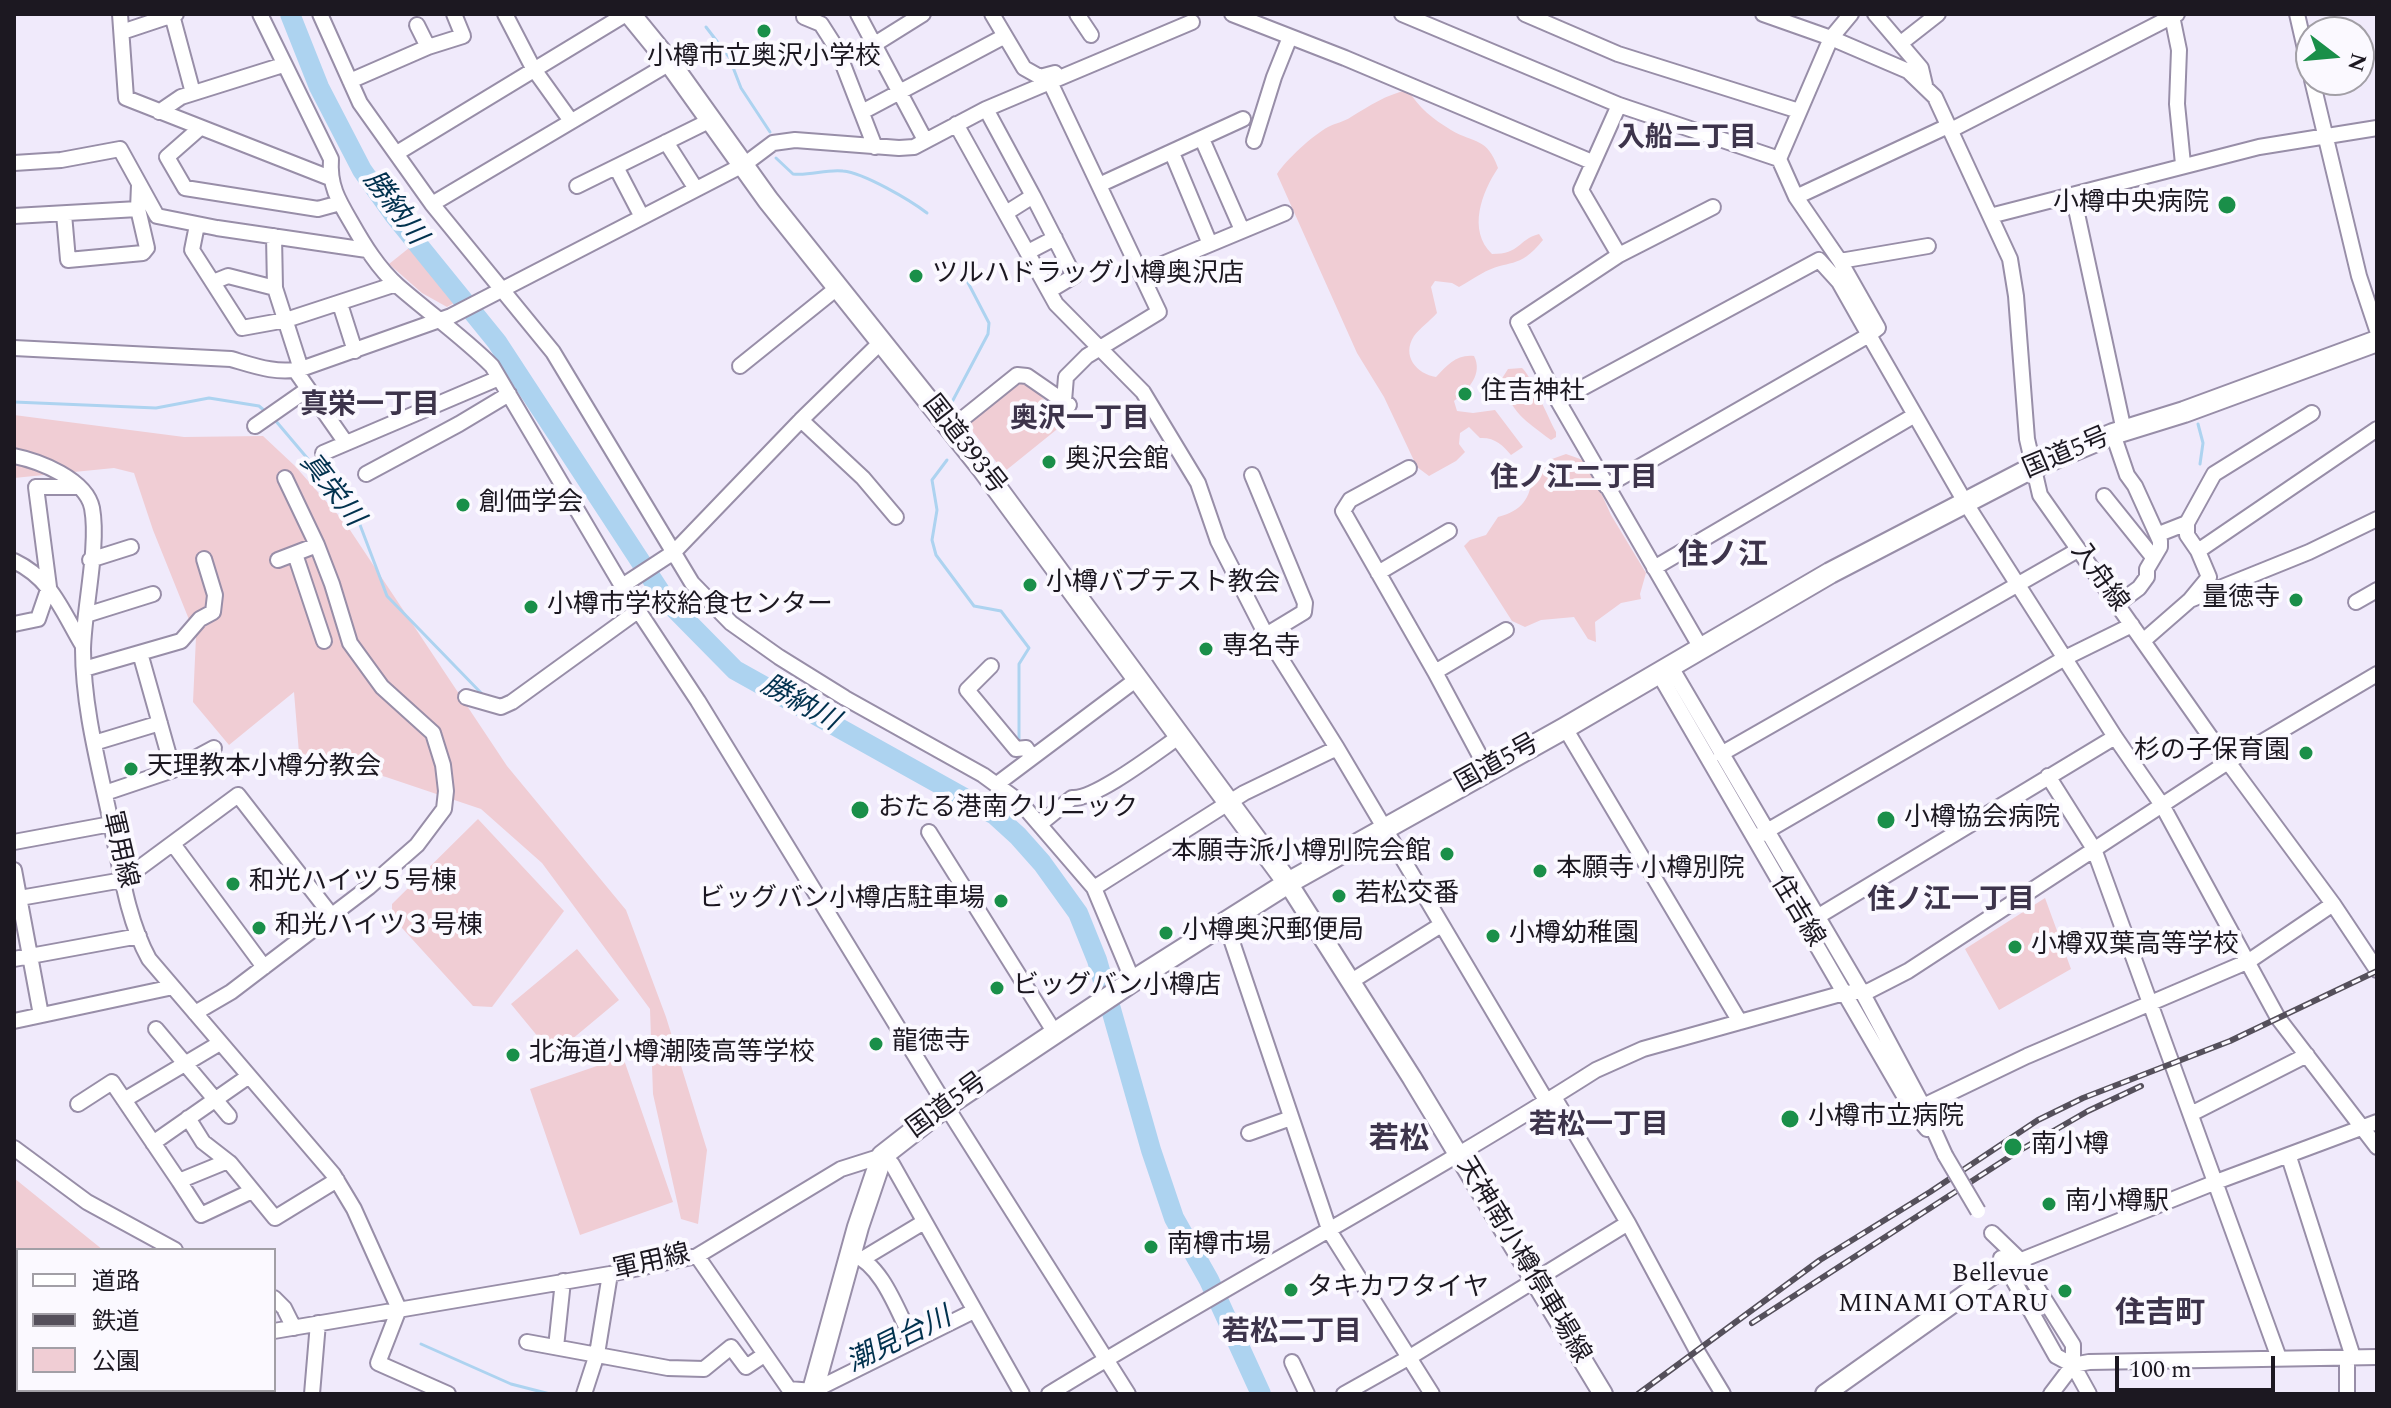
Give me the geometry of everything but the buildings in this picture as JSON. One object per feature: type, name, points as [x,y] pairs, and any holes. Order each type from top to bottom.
[{"type":"highway","name":"国道393号","points":[[628,14],[670,63],[768,200],[951,428],[1094,616],[1288,883]]},
{"type":"highway","name":"国道5号","points":[[813,1392],[858,1256],[858,1227],[882,1156],[946,1106],[1133,981],[1288,883],[1565,728],[1830,573],[2032,468],[2119,432],[2184,412],[2377,341]]},
{"type":"main road","name":"天神南小樽停車場線","points":[[1288,883],[1603,1394]]},
{"type":"main road","points":[[1825,1394],[2012,1263]]},
{"type":"street","points":[[120,14],[126,98],[330,178]]},
{"type":"street","points":[[260,14],[331,159],[330,178],[340,203],[367,250],[396,284],[446,318],[492,366],[639,610],[1128,1394]]},
{"type":"street","points":[[320,14],[360,103],[494,294],[553,352],[669,556],[731,623],[845,698],[997,784],[1020,802],[1094,888],[1133,981]]},
{"type":"street","points":[[350,81],[428,47],[463,36],[454,14]]},
{"type":"street","points":[[505,14],[533,68],[571,121]]},
{"type":"street","points":[[397,153],[533,68],[628,14]]},
{"type":"street","points":[[858,14],[925,140]]},
{"type":"street","points":[[875,44],[923,14]]},
{"type":"street","points":[[992,14],[1024,68],[1031,73],[1040,77],[1071,68],[1078,71]]},
{"type":"street","points":[[1077,14],[1091,35]]},
{"type":"street","points":[[1232,14],[1592,162]]},
{"type":"street","points":[[1402,14],[1619,105],[1779,159]]},
{"type":"street","points":[[1525,14],[1618,54],[1799,111]]},
{"type":"street","points":[[1763,14],[1831,38],[1908,71],[1925,86]]},
{"type":"street","points":[[1606,486],[1878,328],[1840,261],[1796,197],[1779,159],[1831,38],[1851,14]]},
{"type":"street","points":[[1875,14],[1921,68],[1925,86]]},
{"type":"street","points":[[1901,43],[1938,14]]},
{"type":"street","points":[[122,32],[174,15],[193,93]]},
{"type":"street","points":[[1796,197],[1949,128],[2175,15],[2179,50],[2177,104],[2183,164]]},
{"type":"street","points":[[804,17],[821,24],[837,49],[875,147]]},
{"type":"street","points":[[14,348],[231,359],[264,369],[298,369],[446,318],[745,164],[773,143],[795,140],[914,147],[986,109],[1192,22]]},
{"type":"street","points":[[417,25],[428,47]]},
{"type":"street","points":[[862,112],[1005,36]]},
{"type":"street","points":[[1254,141],[1290,37]]},
{"type":"street","points":[[432,204],[670,63]]},
{"type":"street","points":[[159,112],[181,97],[283,65]]},
{"type":"street","points":[[951,428],[1017,375],[1027,376],[1067,403],[1066,377],[1087,356],[1159,312],[1050,82]]},
{"type":"street","name":"入舟線","points":[[1925,86],[1935,97],[2010,259],[2016,296],[2027,439],[2040,495],[2228,762],[2333,904],[2372,951],[2377,970]]},
{"type":"street","points":[[2316,96],[2359,276],[2377,330]]},
{"type":"street","points":[[1619,105],[1581,190],[1619,255]]},
{"type":"street","points":[[986,109],[1074,276],[1049,291]]},
{"type":"street","points":[[1099,185],[1243,119]]},
{"type":"street","points":[[577,186],[711,120]]},
{"type":"street","points":[[956,124],[1049,291],[1064,313],[1143,392],[1198,483],[1218,541],[1266,635],[1337,748],[1441,925],[1628,1223],[1723,1394]]},
{"type":"street","points":[[200,128],[167,157],[185,188],[318,209],[340,203]]},
{"type":"street","points":[[1990,216],[2183,164],[2323,135],[2377,128]]},
{"type":"street","points":[[1202,139],[1242,230]]},
{"type":"street","points":[[666,142],[696,189]]},
{"type":"street","points":[[14,163],[61,160],[120,149],[157,216],[197,225],[367,250]]},
{"type":"street","points":[[1172,153],[1210,244]]},
{"type":"street","points":[[616,167],[642,217]]},
{"type":"street","points":[[64,214],[68,260],[143,253],[147,248],[138,209],[139,185]]},
{"type":"street","points":[[2073,195],[2127,475],[2159,534],[2160,547],[2147,569],[2147,577],[2139,588],[2117,604]]},
{"type":"street","points":[[1006,213],[1033,196]]},
{"type":"street","points":[[1701,648],[1558,401],[1518,322],[1619,255],[1713,207]]},
{"type":"street","points":[[14,216],[138,209]]},
{"type":"street","points":[[1141,273],[1285,213]]},
{"type":"street","points":[[197,225],[192,250],[242,328],[286,320],[396,284]]},
{"type":"street","points":[[274,236],[275,288],[298,369],[308,389],[346,443]]},
{"type":"street","points":[[1028,252],[1055,238]]},
{"type":"street","points":[[1840,261],[1928,246]]},
{"type":"street","points":[[1558,401],[1819,260],[1839,282],[1965,502],[2162,805],[2278,1018],[2370,1125],[2377,1147]]},
{"type":"street","points":[[213,282],[228,276],[275,288]]},
{"type":"street","points":[[740,366],[837,288]]},
{"type":"street","points":[[340,304],[355,351]]},
{"type":"street","points":[[625,585],[669,556],[880,343]]},
{"type":"street","points":[[323,453],[499,378]]},
{"type":"street","points":[[255,426],[308,389]]},
{"type":"street","points":[[366,474],[509,394]]},
{"type":"street","points":[[2143,641],[2190,600],[2209,577],[2187,535],[2187,523],[2214,474],[2312,413]]},
{"type":"street","points":[[1654,568],[1915,415]]},
{"type":"street","points":[[801,420],[863,478],[896,517]]},
{"type":"street","points":[[2198,551],[2377,429]]},
{"type":"street","points":[[14,456],[55,471],[78,487]]},
{"type":"street","points":[[1409,468],[1350,500],[1343,511],[1488,771]]},
{"type":"street","points":[[1252,475],[1305,603],[1304,612],[1266,635]]},
{"type":"street","points":[[195,1013],[231,992],[332,916],[426,836],[444,809],[446,791],[440,750],[433,733],[382,687],[350,643],[317,545],[285,478]]},
{"type":"street","points":[[14,624],[38,619],[49,587],[36,487],[78,487]]},
{"type":"street","name":"軍用線","points":[[78,487],[92,506],[83,647],[94,743],[123,880],[139,936],[149,959],[337,1180],[354,1209],[399,1309]]},
{"type":"street","points":[[2104,496],[2153,557]]},
{"type":"street","points":[[2118,515],[2142,502]]},
{"type":"street","points":[[2190,600],[2309,552],[2377,519]]},
{"type":"street","points":[[2159,534],[2187,523]]},
{"type":"street","points":[[1378,573],[1449,531]]},
{"type":"street","points":[[278,560],[317,545]]},
{"type":"street","points":[[90,560],[131,547]]},
{"type":"street","points":[[1721,754],[2078,550]]},
{"type":"street","points":[[295,554],[324,641]]},
{"type":"street","points":[[84,669],[181,641],[200,619],[213,612],[215,595],[204,559]]},
{"type":"street","points":[[15,562],[32,569],[49,587],[83,647]]},
{"type":"street","points":[[2356,602],[2377,590]]},
{"type":"street","points":[[86,615],[153,594]]},
{"type":"street","points":[[466,697],[501,707],[512,702],[639,610]]},
{"type":"street","points":[[1753,839],[2065,658],[2132,625]]},
{"type":"street","points":[[1435,672],[1506,630]]},
{"type":"street","points":[[140,653],[173,770]]},
{"type":"street","points":[[359,656],[383,669]]},
{"type":"street","points":[[991,666],[967,690],[1016,749],[1026,748],[1032,757]]},
{"type":"street","name":"住吉線","points":[[1665,670],[1721,754],[1862,992],[1923,1106],[1942,1150]]},
{"type":"street","name":"住吉線","points":[[1665,670],[1753,839],[1914,1113],[1942,1150],[2012,1263],[2056,1356],[2073,1365],[2089,1394]]},
{"type":"street","points":[[1049,1394],[1330,1232],[1596,1070],[1643,1049],[1844,993],[1862,992],[1908,971],[2228,762],[2377,674]]},
{"type":"street","points":[[997,784],[1137,679]]},
{"type":"street","points":[[94,743],[160,723]]},
{"type":"street","points":[[1565,728],[1740,1022]]},
{"type":"street","points":[[1040,824],[1072,798],[1082,799],[1110,783],[1180,736]]},
{"type":"street","points":[[1817,917],[2115,737]]},
{"type":"street","points":[[105,793],[173,770],[214,748]]},
{"type":"street","points":[[1094,888],[1228,803],[1337,748]]},
{"type":"street","points":[[2048,776],[2094,849],[2279,1358]]},
{"type":"street","points":[[17,899],[123,880],[238,795],[332,916]]},
{"type":"street","points":[[14,842],[111,824]]},
{"type":"street","points":[[929,832],[1055,1033]]},
{"type":"street","points":[[173,844],[264,967]]},
{"type":"street","points":[[14,870],[41,1015]]},
{"type":"street","points":[[1923,1106],[2027,1056],[2249,961],[2333,904]]},
{"type":"street","points":[[1226,924],[1330,1232],[1432,1394]]},
{"type":"street","points":[[1350,982],[1441,925]]},
{"type":"street","points":[[14,959],[139,936]]},
{"type":"street","points":[[14,1021],[173,987]]},
{"type":"street","points":[[156,1029],[229,1116]]},
{"type":"street","points":[[124,1100],[220,1043]]},
{"type":"street","points":[[2191,1114],[2307,1055]]},
{"type":"street","points":[[153,1143],[249,1076]]},
{"type":"street","points":[[78,1104],[112,1082],[201,1215],[252,1191]]},
{"type":"street","points":[[188,1118],[203,1142],[230,1163],[275,1218],[337,1180]]},
{"type":"street","points":[[1249,1133],[1291,1118]]},
{"type":"street","points":[[2012,1263],[2370,1125]]},
{"type":"street","points":[[14,1148],[87,1202],[171,1248]]},
{"type":"street","points":[[882,1156],[892,1164],[1022,1394]]},
{"type":"street","name":"軍用線","points":[[276,1331],[610,1274],[697,1256],[841,1169],[882,1156]]},
{"type":"street","points":[[2289,1157],[2350,1357],[2347,1394]]},
{"type":"street","points":[[179,1181],[230,1163]]},
{"type":"street","points":[[911,1338],[880,1279],[858,1256],[924,1222]]},
{"type":"street","points":[[1344,1394],[1628,1223]]},
{"type":"street","points":[[697,1256],[789,1389],[813,1392],[911,1338],[974,1311]]},
{"type":"street","points":[[584,1394],[597,1354],[610,1274]]},
{"type":"street","points":[[556,1347],[563,1281]]},
{"type":"street","points":[[276,1300],[284,1308],[294,1328]]},
{"type":"street","points":[[399,1309],[378,1363],[448,1394]]},
{"type":"street","points":[[312,1394],[318,1323]]},
{"type":"street","points":[[527,1342],[668,1368],[704,1369],[731,1347],[746,1367],[764,1355]]},
{"type":"street","points":[[2051,1394],[2073,1365],[2089,1362],[2377,1357]]},
{"type":"street","points":[[1292,1362],[1307,1394]]},
{"type":"green space","points":[[1408,90],[1432,117],[1485,146],[1494,158],[1498,168],[1482,199],[1479,223],[1484,244],[1492,254],[1508,252],[1539,234],[1543,240],[1520,260],[1491,269],[1459,287],[1435,281],[1431,287],[1437,313],[1410,343],[1413,363],[1423,372],[1436,377],[1457,359],[1474,356],[1476,375],[1454,401],[1457,411],[1473,413],[1495,410],[1523,447],[1511,455],[1498,442],[1480,438],[1469,427],[1460,433],[1459,444],[1465,452],[1456,461],[1429,476],[1417,467],[1384,397],[1357,353],[1277,174],[1293,155],[1322,131],[1385,98]]},
{"type":"green space","points":[[409,248],[454,303],[447,307],[422,293],[389,264]]},
{"type":"green space","points":[[1522,368],[1556,432],[1556,437],[1551,440],[1520,415],[1505,391],[1501,380],[1508,369]]},
{"type":"green space","points":[[1018,382],[1028,383],[1066,422],[1004,472],[966,423]]},
{"type":"green space","points":[[14,415],[184,437],[263,436],[295,466],[346,524],[507,766],[626,910],[666,1017],[707,1150],[698,1224],[681,1219],[653,1094],[650,1009],[542,863],[481,809],[386,777],[299,753],[294,692],[229,745],[193,702],[196,637],[134,473],[114,468],[14,478]]},
{"type":"green space","points":[[1566,454],[1583,460],[1646,573],[1641,599],[1621,603],[1595,622],[1596,642],[1588,639],[1574,617],[1541,620],[1525,627],[1512,621],[1464,546],[1470,540],[1486,535],[1498,517],[1519,507],[1530,491],[1532,475],[1552,459]]},
{"type":"green space","points":[[478,819],[564,911],[492,1007],[473,1006],[392,917],[392,904]]},
{"type":"green space","points":[[2045,898],[2071,969],[1999,1010],[1965,949]]},
{"type":"green space","points":[[577,949],[619,1000],[553,1055],[511,1004]]},
{"type":"green space","points":[[623,1057],[673,1202],[580,1235],[530,1089]]},
{"type":"green space","points":[[14,1178],[101,1248],[16,1248],[14,1286]]},
{"type":"waterway","name":"勝納川","points":[[290,14],[319,87],[362,170],[394,215],[497,342],[665,599],[735,670],[995,815],[1042,863],[1078,913],[1097,960],[1151,1150],[1174,1218],[1209,1280],[1261,1394]]},
{"type":"waterway","points":[[706,27],[729,57],[741,88],[770,132]]},
{"type":"waterway","points":[[776,158],[793,174],[837,171],[863,177],[927,213]]},
{"type":"waterway","points":[[952,402],[988,334],[989,323],[964,275]]},
{"type":"waterway","name":"真栄川","points":[[14,402],[156,408],[209,398],[259,406],[266,412]]},
{"type":"waterway","name":"真栄川","points":[[275,420],[357,517],[387,596],[485,697]]},
{"type":"waterway","points":[[2198,424],[2203,443],[2200,464]]},
{"type":"waterway","points":[[947,460],[932,480],[937,510],[932,540],[936,555],[974,606],[1001,611],[1029,648],[1019,664],[1019,743]]},
{"type":"waterway","name":"真栄川","points":[[657,605],[665,599]]},
{"type":"waterway","name":"潮見台川","points":[[421,1344],[511,1384],[550,1394]]},
{"type":"railway","points":[[1638,1394],[1820,1260],[2038,1120],[2083,1098],[2230,1041],[2377,971]]},
{"type":"railway","points":[[1752,1323],[2017,1152],[2088,1111],[2141,1086]]},
{"type":"place","name":"小樽市立奥沢小学校","points":[[764,31]]},
{"type":"place","name":"小樽中央病院","points":[[2227,205]]},
{"type":"place","name":"ツルハドラッグ小樽奥沢店","points":[[916,276]]},
{"type":"place","name":"住吉神社","points":[[1465,394]]},
{"type":"place","name":"奥沢会館","points":[[1049,462]]},
{"type":"place","name":"創価学会","points":[[463,505]]},
{"type":"place","name":"小樽バプテスト教会","points":[[1030,585]]},
{"type":"place","name":"量徳寺","points":[[2296,600]]},
{"type":"place","name":"小樽市学校給食センター","points":[[531,607]]},
{"type":"place","name":"専名寺","points":[[1206,649]]},
{"type":"place","name":"杉の子保育園","points":[[2306,753]]},
{"type":"place","name":"天理教本小樽分教会","points":[[131,769]]},
{"type":"place","name":"おたる港南クリニック","points":[[860,810]]},
{"type":"place","name":"小樽協会病院","points":[[1886,820]]},
{"type":"place","name":"本願寺派小樽別院会館","points":[[1447,854]]},
{"type":"place","name":"本願寺 小樽別院","points":[[1540,871]]},
{"type":"place","name":"和光ハイツ５号棟","points":[[233,884]]},
{"type":"place","name":"若松交番","points":[[1339,896]]},
{"type":"place","name":"ビッグバン小樽店駐車場","points":[[1001,901]]},
{"type":"place","name":"和光ハイツ３号棟","points":[[259,928]]},
{"type":"place","name":"小樽奥沢郵便局","points":[[1166,933]]},
{"type":"place","name":"小樽幼稚園","points":[[1493,936]]},
{"type":"place","name":"小樽双葉高等学校","points":[[2015,947]]},
{"type":"place","name":"ビッグバン小樽店","points":[[997,988]]},
{"type":"place","name":"龍徳寺","points":[[876,1044]]},
{"type":"place","name":"北海道小樽潮陵高等学校","points":[[513,1055]]},
{"type":"place","name":"小樽市立病院","points":[[1790,1119]]},
{"type":"place","name":"南小樽","points":[[2013,1147]]},
{"type":"place","name":"南小樽駅","points":[[2049,1204]]},
{"type":"place","name":"南樽市場","points":[[1151,1247]]},
{"type":"place","name":"タキカワタイヤ","points":[[1291,1290]]},
{"type":"place","name":"Bellevue MINAMI OTARU","points":[[2065,1291]]},
{"type":"district","name":"入船二丁目","points":[[1687,141]]},
{"type":"district","name":"真栄一丁目","points":[[370,408]]},
{"type":"district","name":"奥沢一丁目","points":[[1080,422]]},
{"type":"district","name":"住ノ江二丁目","points":[[1574,481]]},
{"type":"district","name":"住ノ江","points":[[1723,558]]},
{"type":"district","name":"住ノ江一丁目","points":[[1951,903]]},
{"type":"district","name":"若松一丁目","points":[[1599,1128]]},
{"type":"district","name":"若松","points":[[1399,1142]]},
{"type":"district","name":"住吉町","points":[[2160,1316]]},
{"type":"district","name":"若松二丁目","points":[[1292,1335]]}]
